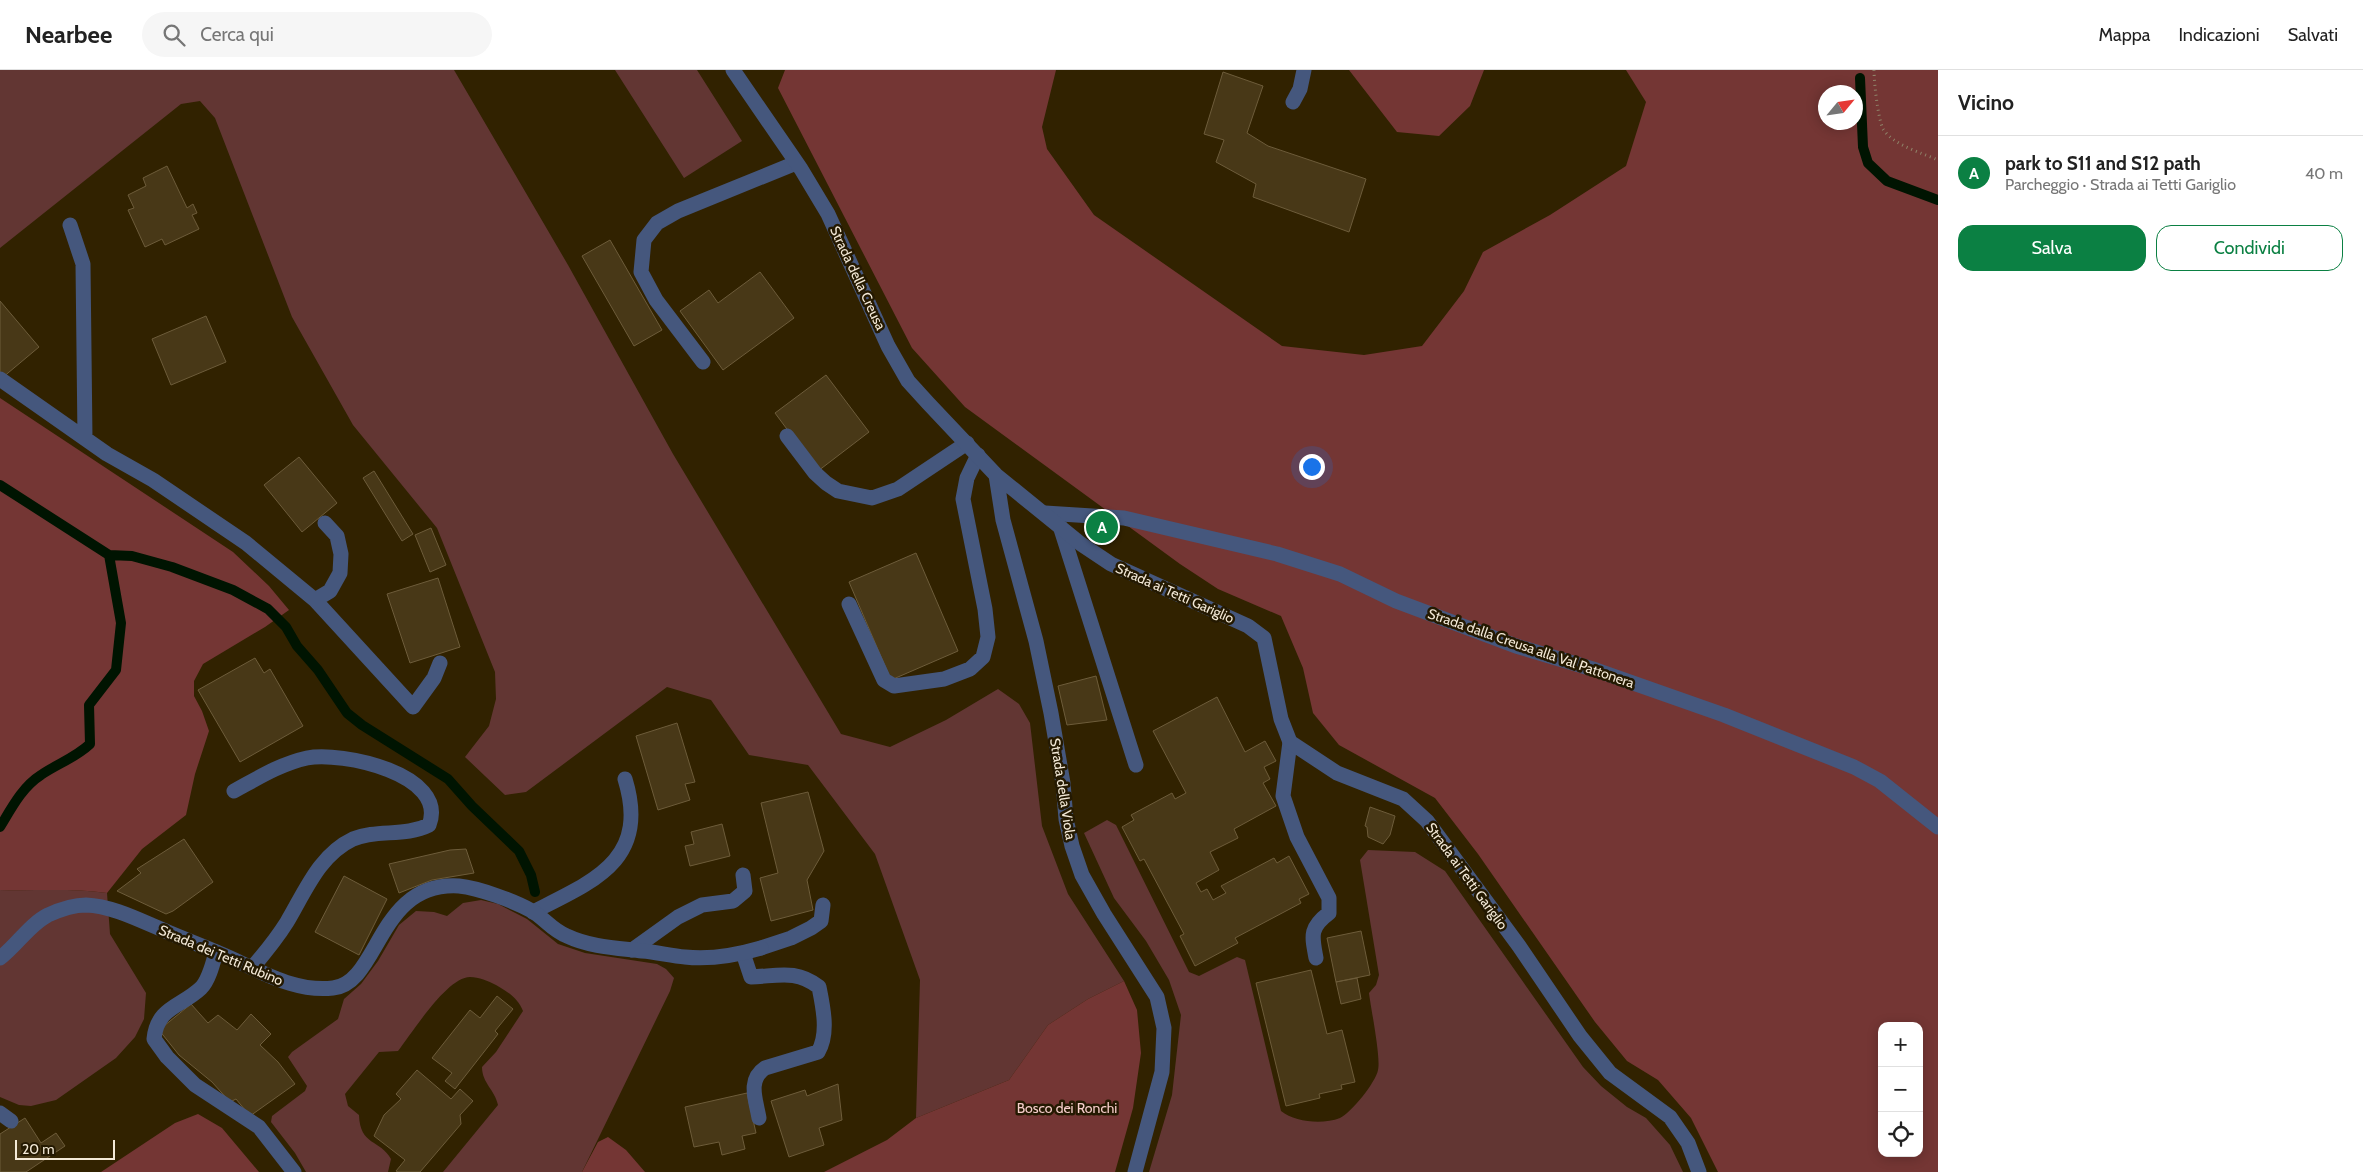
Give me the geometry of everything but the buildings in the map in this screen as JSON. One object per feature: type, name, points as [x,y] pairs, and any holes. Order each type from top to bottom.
[{"type":"street","name":"Strada della Creusa","points":[[733,70],[796,162],[828,214],[888,346],[908,380],[996,475]]},
{"type":"street","points":[[1293,102],[1300,89],[1304,70]]},
{"type":"street","points":[[703,362],[656,300],[641,272],[644,240],[657,223],[678,210],[796,162]]},
{"type":"street","points":[[70,225],[83,264],[85,439]]},
{"type":"street","points":[[0,379],[85,439],[153,480],[246,543],[315,600],[413,707],[434,678],[440,663]]},
{"type":"street","points":[[787,436],[826,483],[838,491],[872,498],[898,489],[967,443]]},
{"type":"street","points":[[849,604],[884,680],[894,686],[944,679],[970,668],[983,657],[988,637],[985,609],[963,499],[967,478],[978,455]]},
{"type":"street","name":"Strada ai Tetti Gariglio","points":[[996,475],[1081,544],[1111,564],[1248,626],[1264,638],[1281,719],[1290,742],[1337,773],[1403,799],[1427,821],[1519,946],[1580,1036],[1610,1073],[1670,1117],[1688,1143],[1699,1172]]},
{"type":"street","name":"Strada della Viola","points":[[996,475],[1004,520],[1036,641],[1052,713],[1063,783],[1066,819],[1072,846],[1082,875],[1104,914],[1157,997],[1162,1020],[1162,1072],[1135,1172]]},
{"type":"street","name":"Strada dalla Creusa alla Val Pattonera","points":[[1045,513],[1124,518],[1277,554],[1340,574],[1396,601],[1516,646],[1596,670],[1724,715],[1854,767],[1880,781],[1938,827]]},
{"type":"street","points":[[315,600],[330,591],[340,573],[341,554],[337,536],[325,523]]},
{"type":"street","points":[[1060,526],[1136,765]]},
{"type":"street","points":[[1290,742],[1283,796],[1297,837],[1329,898],[1329,913],[1318,921],[1312,934],[1316,958]]},
{"type":"street","points":[[234,791],[277,767],[309,758],[338,759],[374,765],[398,773],[417,786],[428,801],[432,817],[429,825],[417,831],[354,839],[336,850],[317,869],[286,924],[252,968]]},
{"type":"street","points":[[533,912],[591,880],[618,860],[632,823],[631,797],[625,779]]},
{"type":"street","points":[[632,950],[678,917],[694,909],[702,906],[733,902],[745,891],[743,875]]},
{"type":"street","name":"Strada dei Tetti Rubino","points":[[0,958],[46,916],[85,905],[115,911],[216,952],[282,982],[305,987],[332,988],[342,986],[354,978],[388,922],[399,910],[415,898],[438,888],[459,886],[476,890],[533,912],[566,936],[594,945],[684,957],[708,958],[762,948],[811,928],[821,921],[823,905]]},
{"type":"street","points":[[216,952],[202,987],[163,1014],[155,1025],[154,1039],[167,1057],[195,1085],[259,1127],[294,1172]]},
{"type":"street","points":[[743,953],[751,977],[787,973],[808,979],[819,987],[822,1004],[824,1042],[818,1052],[765,1068],[758,1073],[753,1084],[759,1118]]},
{"type":"path","points":[[1874,70],[1874,86],[1884,129],[1897,141],[1938,160]]},
{"type":"shaded area","points":[[0,70],[454,70],[568,265],[673,454],[841,734],[890,747],[946,720],[998,689],[1019,704],[1030,723],[1042,826],[1068,894],[1124,981],[1088,999],[1048,1025],[1009,1080],[916,1118],[920,980],[875,854],[808,765],[749,755],[711,700],[667,687],[526,792],[505,795],[465,757],[489,726],[496,699],[495,672],[437,528],[353,425],[292,317],[215,118],[200,101],[181,104],[0,248]]},
{"type":"shaded area","points":[[615,70],[697,70],[742,141],[684,178]]},
{"type":"shaded area","points":[[1107,820],[1116,825],[1189,972],[1199,976],[1237,957],[1245,960],[1281,1111],[1287,1115],[1301,1120],[1317,1122],[1340,1118],[1356,1104],[1376,1075],[1379,1064],[1369,993],[1376,985],[1379,975],[1360,860],[1368,850],[1415,852],[1445,871],[1583,1067],[1601,1086],[1627,1107],[1646,1118],[1670,1145],[1683,1172],[1149,1172],[1172,1095],[1181,1015],[1169,980],[1146,941],[1114,898],[1084,833]]},
{"type":"shaded area","points":[[0,890],[67,890],[107,893],[110,934],[146,993],[144,1019],[135,1037],[116,1058],[56,1100],[31,1106],[19,1105],[0,1097]]},
{"type":"shaded area","points":[[481,900],[498,904],[527,919],[558,944],[585,953],[657,964],[666,969],[674,978],[670,991],[582,1172],[443,1172],[498,1105],[484,1078],[482,1067],[496,1052],[523,1011],[515,999],[505,990],[487,981],[470,977],[461,979],[441,996],[398,1051],[379,1052],[345,1094],[348,1106],[359,1115],[363,1132],[371,1141],[382,1148],[391,1159],[388,1172],[306,1172],[295,1153],[271,1122],[272,1116],[305,1091],[307,1086],[288,1057],[292,1052],[338,1019],[344,999],[361,984],[378,961],[399,925],[416,911],[434,912],[447,916],[463,903]]},
{"type":"green space","points":[[785,70],[1056,70],[1042,127],[1047,149],[1094,215],[1282,346],[1364,355],[1422,346],[1464,291],[1483,252],[1550,215],[1626,166],[1646,102],[1626,70],[1938,70],[1938,1172],[1718,1172],[1691,1118],[1658,1080],[1627,1061],[1595,1022],[1478,854],[1435,798],[1339,745],[1313,713],[1303,668],[1281,616],[1218,589],[1180,564],[965,407],[912,348],[778,88]]},
{"type":"green space","points":[[1349,70],[1484,70],[1470,106],[1439,136],[1397,132]]},
{"type":"green space","points":[[0,398],[233,552],[269,586],[289,610],[265,627],[203,664],[194,681],[194,696],[209,731],[195,774],[186,815],[142,849],[107,893],[67,890],[0,890]]},
{"type":"green space","name":"Bosco dei Ronchi","points":[[1124,981],[1137,1010],[1141,1053],[1133,1108],[1115,1172],[824,1172],[887,1140],[916,1118],[1009,1080],[1048,1025],[1088,999]]},
{"type":"green space","points":[[198,1114],[222,1128],[259,1172],[101,1172],[175,1123]]},
{"type":"green space","points":[[608,1137],[626,1150],[645,1172],[582,1172],[598,1142]]},
{"type":"waterway","points":[[1860,78],[1863,147],[1868,163],[1887,181],[1938,200]]},
{"type":"waterway","points":[[0,485],[109,555],[132,556],[172,567],[233,590],[268,609],[286,627],[297,646],[318,670],[347,713],[362,725],[448,779],[472,806],[519,851],[531,875],[535,892]]},
{"type":"waterway","points":[[0,827],[18,799],[34,780],[90,744],[89,705],[116,670],[121,623],[109,555]]},
{"type":"place","name":"park to S11 and S12 path","points":[[1102,527]]}]
